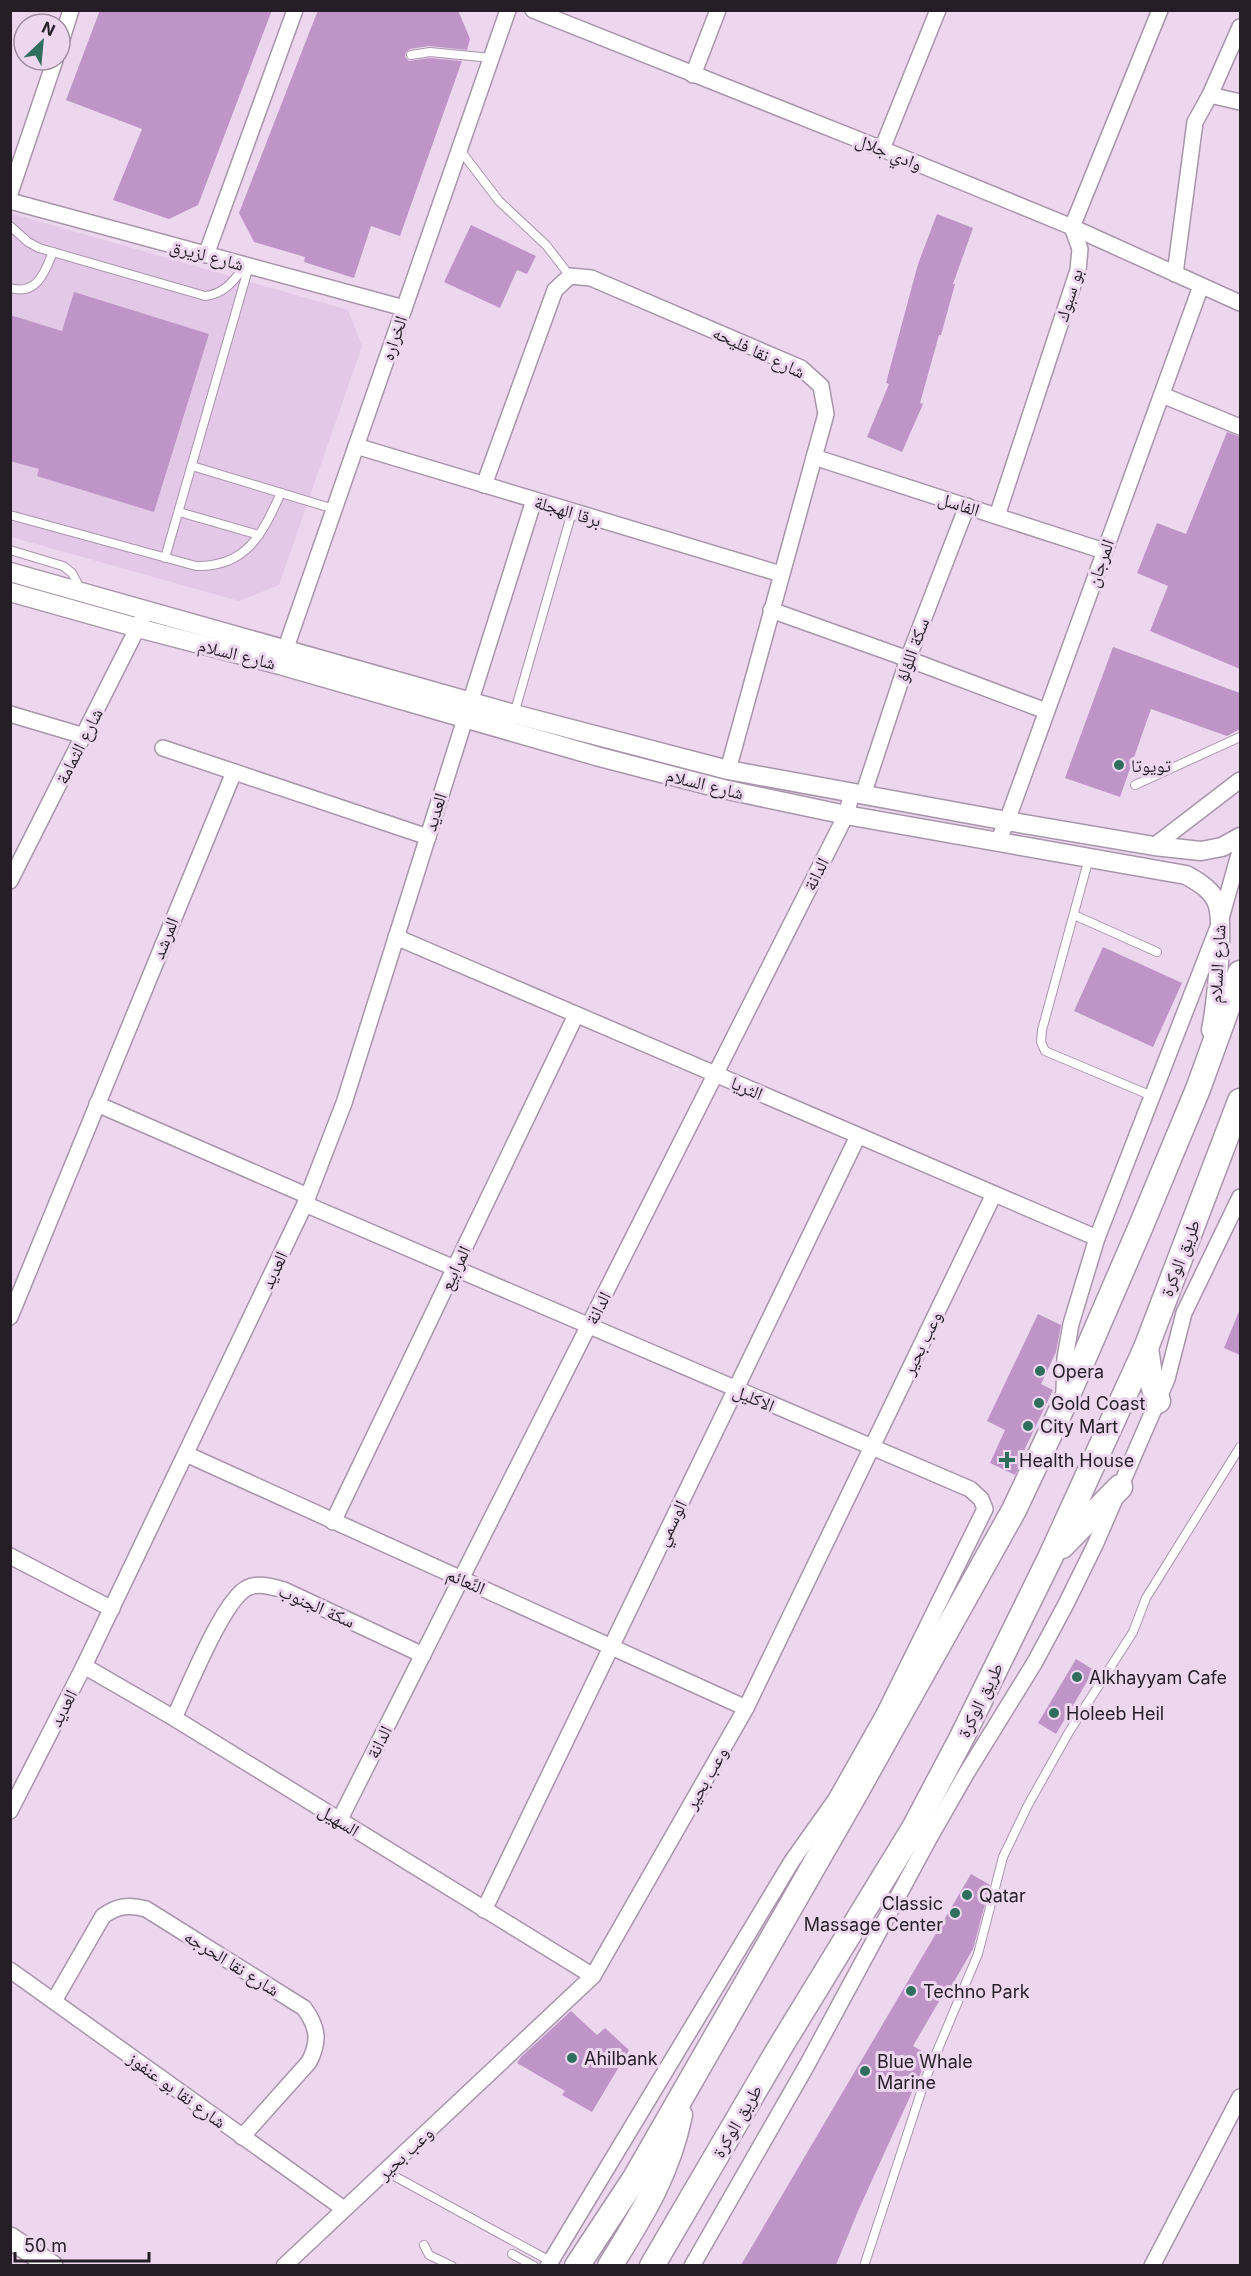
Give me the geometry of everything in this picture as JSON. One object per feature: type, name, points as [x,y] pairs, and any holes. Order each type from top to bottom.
[{"type":"highway","points":[[577,2265],[620,2204],[855,1794],[1014,1509],[1064,1404],[1198,1089],[1240,973]]},
{"type":"highway","name":"طريق الوكرة","points":[[652,2265],[779,2049],[914,1828],[1050,1558],[1146,1348],[1240,1101]]},
{"type":"highway","points":[[1146,1348],[1150,1375],[1158,1401]]},
{"type":"highway","points":[[1050,1558],[1120,1487]]},
{"type":"highway","points":[[937,1609],[967,1593]]},
{"type":"highway","points":[[610,2265],[641,2217],[663,2173],[677,2131],[686,2086]]},
{"type":"main road","points":[[10,2238],[52,2265]]},
{"type":"street","points":[[206,255],[295,10]]},
{"type":"street","name":"الخراره","points":[[283,656],[508,10]]},
{"type":"street","name":"وادي جلال","points":[[533,10],[882,148],[1072,227],[1240,303]]},
{"type":"street","points":[[693,75],[718,10]]},
{"type":"street","points":[[882,148],[938,10]]},
{"type":"street","points":[[1072,227],[1160,10]]},
{"type":"street","points":[[1175,274],[1195,122],[1210,95],[1240,27]]},
{"type":"street","points":[[10,193],[51,72]]},
{"type":"street","points":[[1210,95],[1240,102]]},
{"type":"street","name":"شارع لزيرق","points":[[10,201],[404,308]]},
{"type":"street","name":"بو سبوك","points":[[997,516],[1078,270],[1080,249],[1072,227]]},
{"type":"street","points":[[484,485],[555,290],[570,276]]},
{"type":"street","name":"شارع نقا فليحه","points":[[570,276],[591,278],[801,368],[821,386],[826,414],[728,770]]},
{"type":"street","name":"المرجان","points":[[998,841],[1201,286]]},
{"type":"street","points":[[1161,395],[1240,427]]},
{"type":"street","name":"برقا الهجلة","points":[[356,446],[782,573]]},
{"type":"street","name":"الفاسل","points":[[814,457],[1104,550]]},
{"type":"street","name":"العديد","points":[[10,1811],[112,1609],[307,1200],[344,1104],[534,500]]},
{"type":"street","name":"سكة اللؤلؤ","points":[[858,794],[967,506]]},
{"type":"street","name":"شارع السلام","points":[[10,572],[146,610],[464,719],[723,789],[846,815],[1186,874],[1210,891],[1218,904],[1220,922],[1214,1013],[1198,1089]]},
{"type":"street","name":"شارع السلام","points":[[10,592],[138,628],[283,656],[470,701],[728,770],[1155,846],[1201,851],[1222,847],[1240,837]]},
{"type":"street","name":"شارع الثمامة","points":[[10,881],[146,610]]},
{"type":"street","points":[[771,610],[1046,711]]},
{"type":"street","points":[[10,714],[84,736]]},
{"type":"street","points":[[163,748],[428,837]]},
{"type":"street","name":"المرشد","points":[[10,1317],[234,772]]},
{"type":"street","points":[[1155,846],[1240,780]]},
{"type":"street","name":"الدانة","points":[[339,1821],[858,794]]},
{"type":"street","points":[[1064,1404],[1065,1358],[1071,1324],[1097,1238],[1220,922],[1240,851]]},
{"type":"street","name":"الثريا","points":[[396,937],[1097,1238]]},
{"type":"street","name":"المرابيع","points":[[333,1522],[576,1015]]},
{"type":"street","points":[[97,1104],[307,1200]]},
{"type":"street","name":"الوسمي","points":[[484,1910],[858,1136]]},
{"type":"street","name":"وعب بحير","points":[[284,2265],[593,1976],[746,1708],[994,1194]]},
{"type":"street","name":"طريق الوكرة","points":[[692,2265],[807,2065],[930,1837],[1035,1662],[1095,1545],[1167,1378],[1184,1313],[1240,1197]]},
{"type":"street","name":"الاكليل","points":[[307,1200],[454,1269],[970,1489],[981,1499],[985,1509],[884,1714],[836,1799],[792,1861],[549,2263]]},
{"type":"street","name":"النًعائم","points":[[186,1454],[746,1708]]},
{"type":"street","points":[[10,1556],[112,1609]]},
{"type":"street","name":"سكة الجنوب","points":[[174,1718],[221,1620],[233,1600],[248,1587],[267,1585],[284,1590],[423,1655]]},
{"type":"street","name":"السهيل","points":[[84,1666],[174,1718],[593,1976]]},
{"type":"street","name":"شارع نقا الحرجه","points":[[54,2001],[103,1916],[113,1908],[136,1906],[146,1909],[304,2008],[314,2021],[317,2036],[315,2049],[309,2062],[242,2138]]},
{"type":"street","name":"شارع نقا بو عنفوز","points":[[10,1970],[344,2210]]},
{"type":"street","points":[[1152,2265],[1240,2097]]},
{"type":"lane","points":[[411,55],[430,52],[491,58]]},
{"type":"lane","points":[[459,148],[499,201],[546,244],[570,276]]},
{"type":"lane","points":[[10,226],[28,242],[53,252],[205,296],[220,293],[247,266]]},
{"type":"lane","points":[[10,288],[22,290],[37,284],[43,277],[53,252]]},
{"type":"lane","points":[[165,558],[247,266]]},
{"type":"lane","points":[[192,466],[334,509]]},
{"type":"lane","points":[[10,515],[196,566],[214,567],[230,562],[245,552],[259,535],[281,493]]},
{"type":"lane","points":[[179,512],[259,535]]},
{"type":"lane","points":[[514,714],[572,512]]},
{"type":"lane","points":[[10,550],[63,566],[72,573],[82,592]]},
{"type":"lane","points":[[1135,785],[1240,737]]},
{"type":"lane","points":[[1089,858],[1042,1030],[1041,1042],[1045,1051],[1152,1096]]},
{"type":"lane","points":[[1074,915],[1157,952]]},
{"type":"lane","points":[[864,2265],[925,2080],[978,1954],[1003,1857],[1028,1805],[1069,1732],[1133,1632],[1146,1598],[1240,1447]]},
{"type":"lane","points":[[385,2171],[549,2263]]},
{"type":"lane","points":[[424,2245],[429,2255],[452,2265]]},
{"type":"lane","points":[[512,2254],[534,2265]]},
{"type":"shaded area","points":[[10,213],[348,310],[362,346],[279,585],[239,601],[11,537]]},
{"type":"building","points":[[100,10],[272,10],[198,205],[169,219],[113,200],[142,129],[66,100]]},
{"type":"building","points":[[318,10],[458,10],[470,39],[467,50],[429,46],[410,49],[406,52],[405,57],[409,61],[430,58],[462,61],[400,236],[371,226],[354,278],[304,262],[305,257],[254,242],[239,213]]},
{"type":"building","points":[[937,214],[973,228],[953,284],[955,284],[941,335],[939,335],[920,403],[923,404],[902,452],[867,437],[889,384],[886,383],[918,264]]},
{"type":"building","points":[[471,225],[536,256],[527,274],[517,270],[500,308],[444,282]]},
{"type":"building","points":[[74,292],[209,334],[154,512],[37,476],[39,469],[10,461],[10,315],[62,331]]},
{"type":"building","points":[[1227,432],[1240,437],[1240,669],[1150,631],[1168,586],[1137,573],[1157,523],[1186,534]]},
{"type":"building","points":[[1113,647],[1240,693],[1240,729],[1227,736],[1151,709],[1120,797],[1065,778]]},
{"type":"building","points":[[1103,947],[1182,983],[1153,1047],[1074,1011]]},
{"type":"building","points":[[1240,1309],[1240,1355],[1224,1348]]},
{"type":"building","points":[[1038,1314],[1061,1325],[1056,1352],[1041,1384],[1053,1390],[1021,1457],[1023,1458],[1015,1475],[990,1463],[1005,1430],[987,1421]]},
{"type":"building","points":[[1076,1659],[1094,1670],[1056,1734],[1038,1723]]},
{"type":"building","points":[[971,1874],[990,1885],[973,1949],[913,2046],[929,2055],[836,2265],[741,2265]]},
{"type":"building","name":"Ahilbank","points":[[571,2011],[597,2035],[605,2028],[629,2050],[592,2112],[562,2095],[565,2091],[517,2063]]},
{"type":"place","name":"تويوتا","points":[[1119,765]]},
{"type":"place","name":"Opera","points":[[1040,1371]]},
{"type":"place","name":"Gold Coast","points":[[1039,1403]]},
{"type":"place","name":"City Mart","points":[[1028,1426]]},
{"type":"place","name":"Health House","points":[[1007,1460]]},
{"type":"place","name":"Alkhayyam Cafe","points":[[1077,1677]]},
{"type":"place","name":"Holeeb Heil","points":[[1054,1713]]},
{"type":"place","name":"Qatar","points":[[967,1895]]},
{"type":"place","name":"Classic Massage Center","points":[[955,1913]]},
{"type":"place","name":"Techno Park","points":[[911,1991]]},
{"type":"place","name":"Ahilbank","points":[[572,2058]]},
{"type":"place","name":"Blue Whale Marine","points":[[865,2071]]}]
